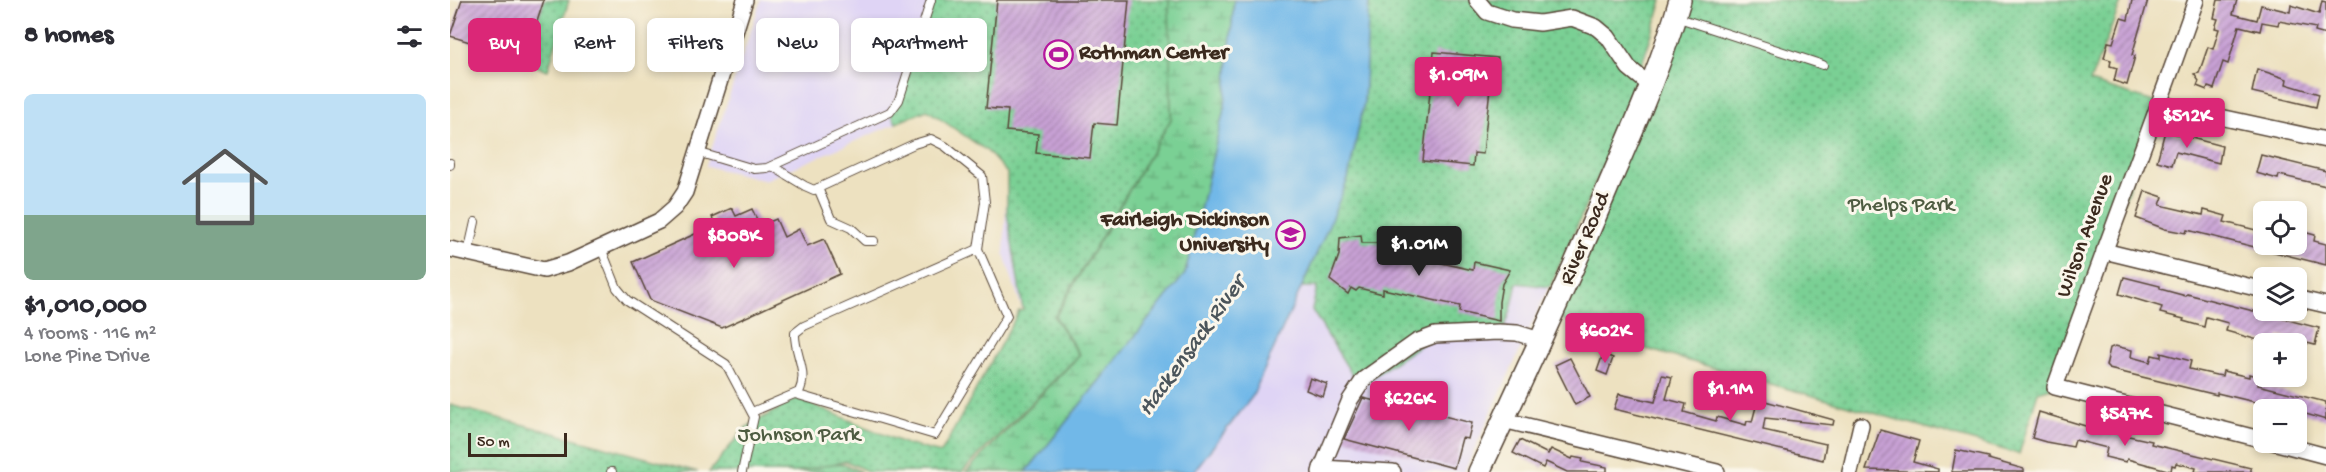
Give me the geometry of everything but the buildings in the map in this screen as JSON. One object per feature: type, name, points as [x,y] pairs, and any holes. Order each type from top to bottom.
[{"type":"main road","name":"River Road","points":[[1479,472],[1568,282],[1651,86],[1677,8]]},
{"type":"street","points":[[450,249],[544,270],[568,263],[659,221],[675,207],[685,192],[745,0]]},
{"type":"street","points":[[1477,0],[1487,12],[1497,16],[1540,23],[1572,18],[1596,27],[1608,37],[1629,68],[1651,86]]},
{"type":"street","name":"Wilson Avenue","points":[[2196,0],[2055,387],[2253,437]]},
{"type":"street","points":[[2160,104],[2326,141]]},
{"type":"street","points":[[2103,251],[2253,287]]},
{"type":"street","points":[[2307,301],[2326,305]]},
{"type":"street","points":[[1393,472],[1321,470],[1350,400],[1364,379],[1416,342],[1434,335],[1498,332],[1517,333],[1539,340]]},
{"type":"street","points":[[1503,420],[1717,472]]},
{"type":"street","points":[[1850,472],[1861,425]]},
{"type":"street","points":[[2307,451],[2326,456]]},
{"type":"lane","points":[[698,152],[754,169],[772,166],[890,112],[899,100],[931,0]]},
{"type":"lane","points":[[1677,8],[1823,64]]},
{"type":"lane","points":[[772,166],[814,190],[914,144],[931,139],[945,146],[982,176],[985,202],[978,249],[1006,316],[935,435],[795,394]]},
{"type":"lane","points":[[818,188],[831,219],[851,228],[865,241],[874,241]]},
{"type":"lane","points":[[468,254],[475,222]]},
{"type":"lane","points":[[601,248],[617,288],[627,300],[726,364],[754,417],[742,472]]},
{"type":"lane","points":[[752,412],[799,392],[804,373],[795,333],[804,326],[978,249]]},
{"type":"shaded area","name":"Fairleigh Dickinson University","points":[[761,0],[1662,0],[1647,52],[1585,208],[1464,472],[1193,472],[1251,397],[1055,317],[1023,312],[1004,254],[1007,173],[987,151],[927,110],[765,180],[706,166],[737,72],[744,72],[744,51]]},
{"type":"green space","points":[[544,0],[569,0],[564,18],[553,18],[553,53],[548,70],[541,68],[541,18],[539,18]]},
{"type":"green space","points":[[931,0],[1169,0],[1171,119],[1054,317],[1079,355],[962,472],[869,472],[846,461],[796,472],[709,472],[745,428],[797,398],[906,444],[941,453],[1019,311],[1023,310],[1007,213],[1007,173],[987,151],[927,110],[896,123],[890,112],[899,100],[908,72],[987,72],[987,18],[925,18]]},
{"type":"green space","points":[[1169,0],[1234,0],[1225,105],[1185,274],[1026,472],[966,472],[1080,355],[1055,317],[1171,119]]},
{"type":"green space","points":[[1369,0],[1662,0],[1639,73],[1597,181],[1550,287],[1517,283],[1503,332],[1435,335],[1359,386],[1312,310],[1317,287],[1302,287],[1348,179],[1364,102]]},
{"type":"green space","name":"Phelps Park","points":[[1680,0],[2122,0],[2090,82],[2160,104],[2055,387],[2038,392],[2019,454],[1590,333],[1552,314]]},
{"type":"green space","name":"Johnson Park","points":[[450,405],[698,472],[450,472]]},
{"type":"green space","points":[[810,463],[845,464],[861,472],[780,472]]},
{"type":"water","name":"Hackensack River","points":[[1234,0],[1369,0],[1364,102],[1348,179],[1324,237],[1252,397],[1193,472],[1026,472],[1185,274],[1225,105]]},
{"type":"place","name":"Rothman Center","points":[[1058,54]]},
{"type":"place","name":"Fairleigh Dickinson University","points":[[1290,234]]}]
